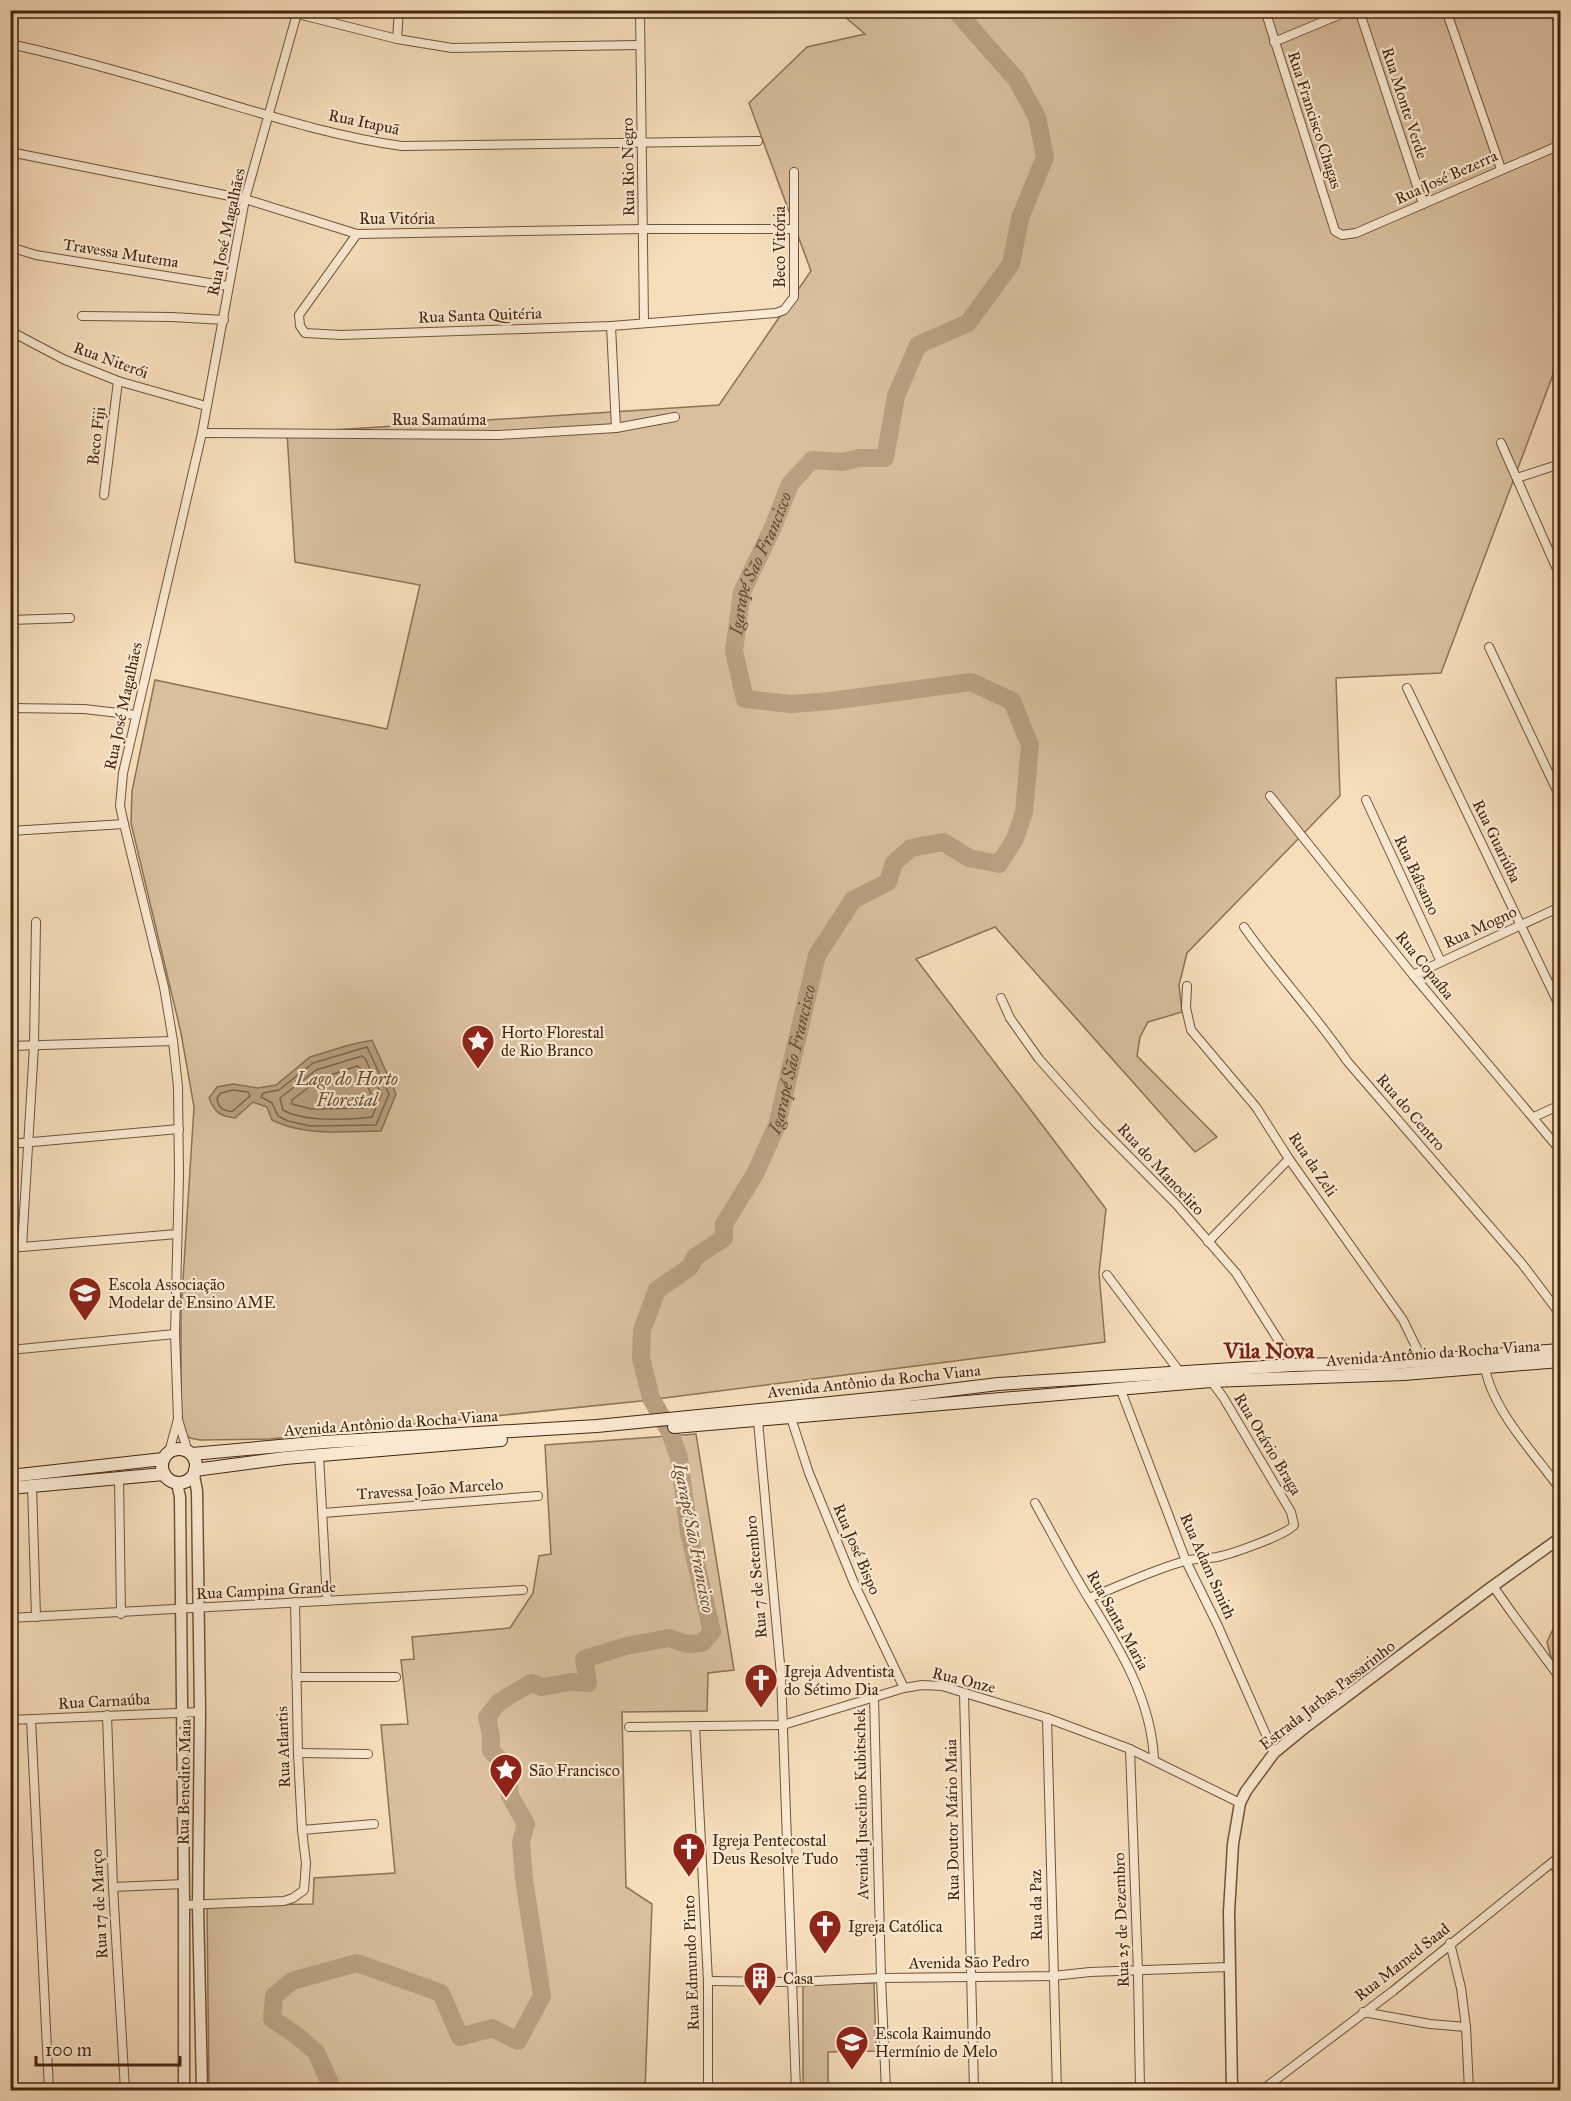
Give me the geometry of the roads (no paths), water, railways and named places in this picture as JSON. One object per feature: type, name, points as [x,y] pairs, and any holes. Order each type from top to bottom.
[{"type":"main road","name":"Avenida Antônio da Rocha Viana","points":[[194,1473],[234,1464],[674,1423],[998,1384],[1179,1371],[1392,1363],[1560,1350]]},
{"type":"main road","name":"Avenida Antônio da Rocha Viana","points":[[674,1423],[758,1421],[1211,1381],[1404,1374],[1560,1361]]},
{"type":"main road","name":"Avenida Antônio da Rocha Viana","points":[[190,1453],[324,1443],[597,1430]]},
{"type":"main road","points":[[10,1476],[166,1455],[179,1449],[190,1453],[195,1459],[194,1473],[190,1480],[177,1483],[167,1478],[164,1474],[166,1455]]},
{"type":"main road","points":[[10,1488],[164,1474]]},
{"type":"street","points":[[282,10],[397,39],[452,48],[640,45]]},
{"type":"street","points":[[397,39],[399,10]]},
{"type":"street","name":"Rua Rio Negro","points":[[640,10],[644,323]]},
{"type":"street","name":"Rua Francisco Chagas","points":[[1265,10],[1335,231],[1342,235]]},
{"type":"street","points":[[1274,42],[1351,10]]},
{"type":"street","name":"Rua Monte Verde","points":[[1359,10],[1423,204]]},
{"type":"street","points":[[1446,10],[1501,169]]},
{"type":"street","points":[[1556,10],[1560,22]]},
{"type":"street","name":"Rua José Magalhães","points":[[190,1453],[178,1419],[174,1334],[178,1087],[164,987],[120,806],[121,792],[136,715],[202,433],[245,200],[298,13]]},
{"type":"street","name":"Rua Itapuã","points":[[10,44],[78,59],[269,116],[351,137],[402,146],[758,141]]},
{"type":"street","name":"Rua José Bezerra","points":[[1342,235],[1356,233],[1560,145]]},
{"type":"street","name":"Rua Vitória","points":[[10,152],[245,200],[357,234],[794,229]]},
{"type":"street","name":"Beco Vitória","points":[[776,313],[784,310],[794,297],[794,172]]},
{"type":"street","name":"Rua Santa Quitéria","points":[[357,234],[299,315],[300,326],[306,333],[341,335],[611,326],[776,313]]},
{"type":"street","name":"Travessa Mutema","points":[[10,247],[36,255],[228,286]]},
{"type":"street","points":[[82,316],[224,320]]},
{"type":"street","points":[[611,326],[616,428]]},
{"type":"street","name":"Rua Niterói","points":[[10,331],[64,360],[118,381],[206,406]]},
{"type":"street","name":"Beco Fiji","points":[[104,495],[118,381]]},
{"type":"street","name":"Rua Samaúma","points":[[202,433],[498,435],[616,428],[675,417]]},
{"type":"street","points":[[1501,443],[1560,576]]},
{"type":"street","points":[[1517,478],[1560,465]]},
{"type":"street","points":[[10,620],[70,618]]},
{"type":"street","points":[[1489,647],[1560,797]]},
{"type":"street","name":"Rua Guariúba","points":[[1407,688],[1560,1007]]},
{"type":"street","points":[[10,708],[84,709],[136,715]]},
{"type":"street","name":"Rua Copaíba","points":[[1270,796],[1413,975],[1560,1150]]},
{"type":"street","name":"Rua Bálsamo","points":[[1366,800],[1441,962]]},
{"type":"street","points":[[10,831],[124,824]]},
{"type":"street","name":"Rua Mogno","points":[[1413,975],[1560,907]]},
{"type":"street","points":[[22,1247],[34,1046],[36,922]]},
{"type":"street","name":"Rua do Centro","points":[[1244,927],[1271,966],[1347,1061],[1515,1256],[1560,1314]]},
{"type":"street","name":"Rua da Zeli","points":[[1187,986],[1186,1008],[1191,1030],[1256,1107],[1289,1159],[1403,1320],[1423,1361]]},
{"type":"street","name":"Rua do Manoelito","points":[[1001,998],[1010,1018],[1039,1059],[1097,1124],[1176,1204],[1236,1273],[1294,1365]]},
{"type":"street","points":[[10,1046],[173,1041]]},
{"type":"street","points":[[1534,1117],[1560,1105]]},
{"type":"street","points":[[10,1144],[178,1129]]},
{"type":"street","points":[[1208,1242],[1289,1159]]},
{"type":"street","points":[[10,1248],[177,1234]]},
{"type":"street","points":[[1107,1275],[1179,1371]]},
{"type":"street","points":[[10,1350],[174,1334]]},
{"type":"street","points":[[1485,1367],[1490,1385],[1507,1417],[1560,1489]]},
{"type":"street","name":"Rua Otávio Braga","points":[[1186,1561],[1218,1556],[1253,1545],[1285,1533],[1294,1525],[1291,1512],[1211,1381]]},
{"type":"street","name":"Rua Adam Smith","points":[[1120,1388],[1186,1561],[1218,1626],[1274,1753]]},
{"type":"street","name":"Rua José Bispo","points":[[791,1418],[809,1473],[854,1583],[904,1688]]},
{"type":"street","name":"Rua José Magalhães","points":[[166,1455],[178,1419]]},
{"type":"street","name":"Rua 7 de Setembro","points":[[758,1421],[781,1675],[796,2091]]},
{"type":"street","points":[[319,1455],[327,1601]]},
{"type":"street","name":"Rua Benedito Maia","points":[[194,1473],[197,1491],[199,1609],[198,1905],[202,2091]]},
{"type":"street","points":[[120,1478],[121,1614]]},
{"type":"street","name":"Rua Benedito Maia","points":[[177,1483],[180,1497],[183,1713],[184,2091]]},
{"type":"street","points":[[32,1486],[36,1617]]},
{"type":"street","name":"Travessa João Marcelo","points":[[323,1513],[538,1496]]},
{"type":"street","name":"Rua Santa Maria","points":[[1035,1503],[1112,1635],[1138,1687],[1148,1718],[1154,1759]]},
{"type":"street","name":"Estrada Jarbas Passarinho","points":[[1232,2090],[1229,1912],[1233,1844],[1240,1803],[1257,1773],[1274,1753],[1493,1586],[1560,1538]]},
{"type":"street","points":[[1089,1598],[1186,1561]]},
{"type":"street","points":[[1493,1586],[1560,1678]]},
{"type":"street","name":"Rua Campina Grande","points":[[10,1618],[121,1614],[523,1590]]},
{"type":"street","name":"Rua Atlantis","points":[[198,1905],[284,1901],[304,1890],[306,1863],[298,1753],[295,1602]]},
{"type":"street","points":[[296,1677],[396,1677]]},
{"type":"street","name":"Rua Onze","points":[[629,1727],[783,1725],[904,1688],[922,1684],[942,1686],[1047,1718],[1130,1749],[1240,1803]]},
{"type":"street","name":"Rua Doutor Mário Maia","points":[[964,1693],[974,2091]]},
{"type":"street","name":"Avenida Juscelino Kubitschek","points":[[874,1696],[886,2091]]},
{"type":"street","name":"Rua Carnaúba","points":[[10,1720],[200,1712]]},
{"type":"street","name":"Rua 17 de Março","points":[[107,1715],[124,2091]]},
{"type":"street","name":"Rua da Paz","points":[[1047,1718],[1057,2091]]},
{"type":"street","points":[[31,1719],[49,2091]]},
{"type":"street","name":"Rua Edmundo Pinto","points":[[695,1726],[708,1981],[708,2091]]},
{"type":"street","name":"Rua 25 de Dezembro","points":[[1130,1749],[1140,2091]]},
{"type":"street","points":[[298,1753],[368,1754]]},
{"type":"street","points":[[302,1830],[374,1824]]},
{"type":"street","name":"Rua Mamed Saad","points":[[1262,2091],[1393,1991],[1560,1856]]},
{"type":"street","points":[[1553,1862],[1560,1877]]},
{"type":"street","points":[[113,1887],[184,1884]]},
{"type":"street","points":[[184,1905],[198,1905]]},
{"type":"street","points":[[1450,1943],[1461,1988],[1466,2027],[1469,2091]]},
{"type":"street","name":"Avenida São Pedro","points":[[708,1981],[793,1982],[881,1978],[1053,1976],[1090,1972],[1229,1967]]},
{"type":"street","points":[[1363,2012],[1430,2024],[1466,2027]]},
{"type":"water","name":"Lago do Horto Florestal","points":[[372,1040],[396,1094],[381,1131],[326,1132],[298,1129],[272,1120],[267,1107],[253,1102],[235,1118],[222,1115],[213,1107],[209,1098],[217,1087],[233,1084],[258,1088],[276,1085],[310,1057]]},
{"type":"waterway","name":"Igarapé São Francisco","points":[[333,2090],[316,2052],[295,2034],[272,2019],[274,1996],[292,1981],[357,1963],[441,1993],[460,2037],[492,2028],[518,2041],[542,1996],[524,1879],[521,1842],[526,1824],[510,1796],[507,1767],[491,1751],[487,1717],[499,1702],[531,1683],[542,1687],[571,1682],[588,1683],[584,1659],[626,1646],[669,1638],[687,1644],[702,1643],[712,1632],[689,1533],[679,1458],[670,1432],[651,1398],[641,1358],[642,1330],[657,1290],[690,1267],[695,1257],[724,1238],[724,1224],[755,1174],[777,1125],[817,955],[853,900],[888,882],[894,863],[911,848],[943,842],[969,858],[999,864],[1015,839],[1024,812],[1030,745],[1012,701],[971,682],[831,701],[791,704],[745,699],[734,651],[742,592],[773,527],[790,484],[812,460],[843,462],[859,458],[885,458],[896,396],[918,345],[968,323],[1011,264],[1020,218],[1045,157],[1037,117],[1016,79],[955,10]]},
{"type":"place","name":"Horto Florestal de Rio Branco","points":[[478,1070]]},
{"type":"place","name":"Escola Associação Modelar de Ensino AME","points":[[85,1322]]},
{"type":"place","name":"Igreja Adventista do Sétimo Dia","points":[[761,1709]]},
{"type":"place","name":"São Francisco","points":[[506,1799]]},
{"type":"place","name":"Igreja Pentecostal Deus Resolve Tudo","points":[[689,1878]]},
{"type":"place","name":"Igreja Católica","points":[[825,1955]]},
{"type":"place","name":"Casa","points":[[760,2007]]},
{"type":"place","name":"Escola Raimundo Hermínio de Melo","points":[[852,2071]]},
{"type":"district","name":"Vila Nova","points":[[1269,1350]]}]
